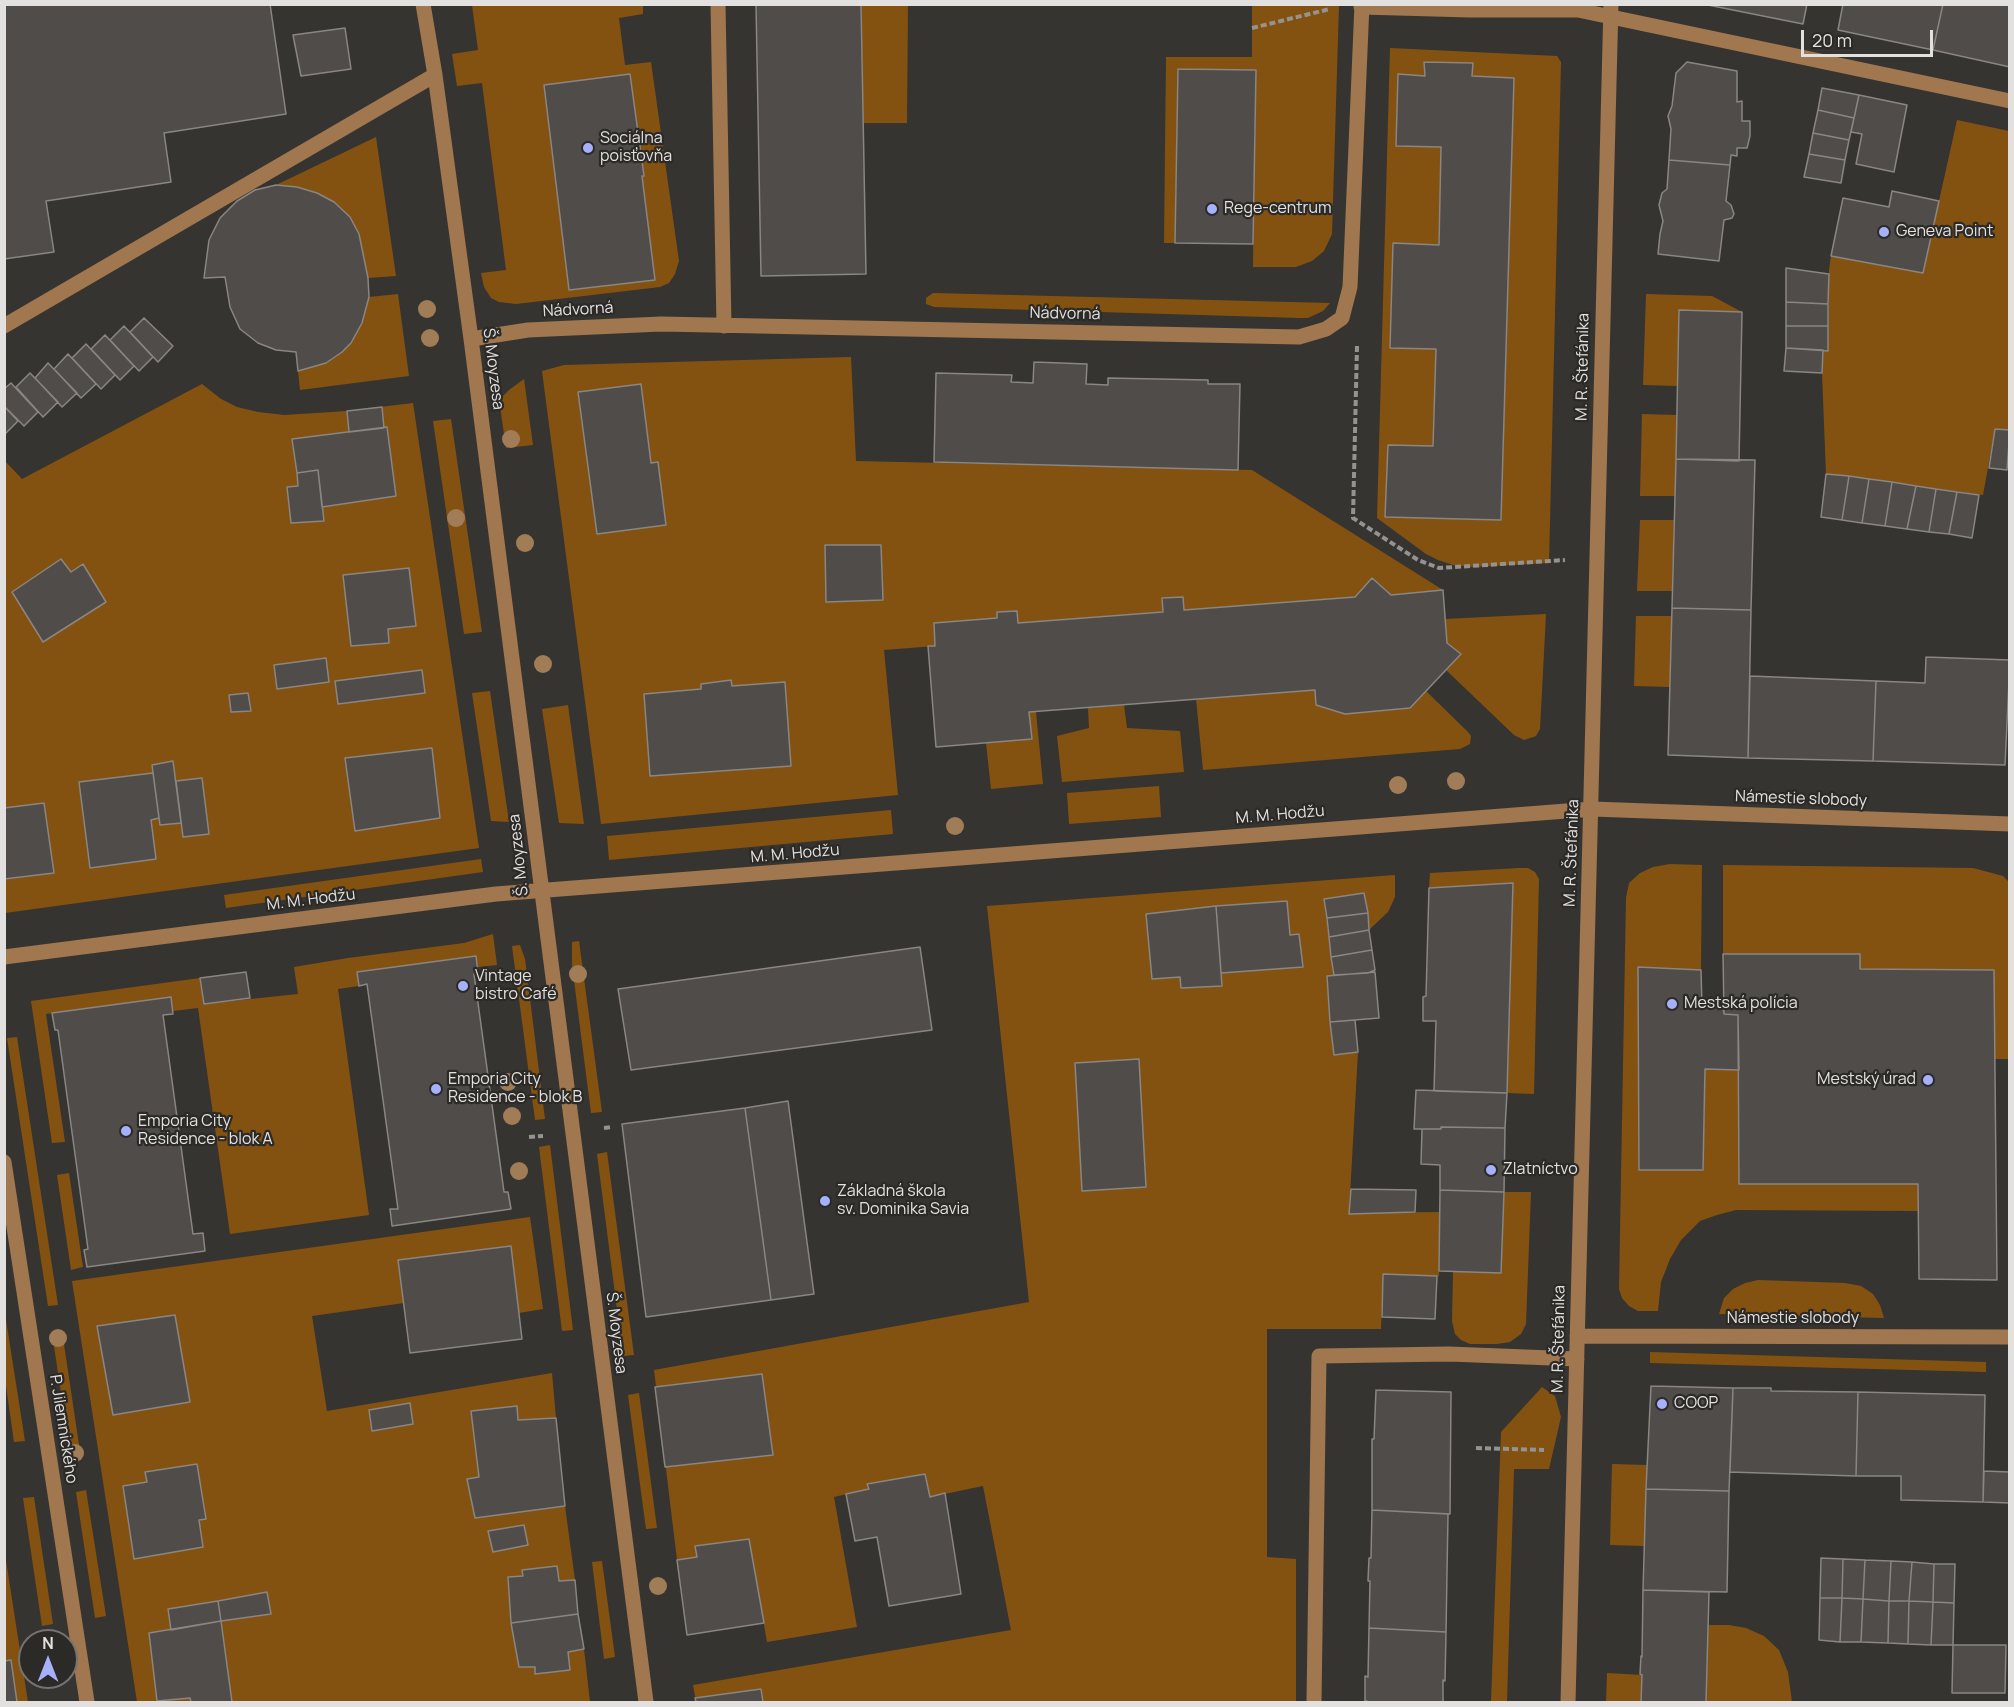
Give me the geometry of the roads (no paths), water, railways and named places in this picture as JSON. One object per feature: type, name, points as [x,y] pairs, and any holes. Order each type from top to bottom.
[{"type":"street","name":"Š. Moyzesa","points":[[423,4],[435,75],[471,339],[646,1702]]},
{"type":"street","points":[[718,4],[724,326]]},
{"type":"street","points":[[1362,6],[1470,10],[1610,11],[2010,101]]},
{"type":"street","name":"Nádvorná","points":[[471,339],[528,330],[661,324],[1299,337],[1326,329],[1342,318],[1350,287],[1362,6]]},
{"type":"street","name":"M. R. Štefánika","points":[[1568,1702],[1588,882],[1592,809],[1610,11]]},
{"type":"street","points":[[4,326],[435,75]]},
{"type":"street","name":"Námestie slobody","points":[[1592,809],[2010,824]]},
{"type":"street","name":"M. M. Hodžu","points":[[4,957],[496,894],[1592,809]]},
{"type":"street","name":"P. Jilemnického","points":[[4,1161],[87,1702]]},
{"type":"street","name":"Námestie slobody","points":[[1577,1336],[2010,1337]]},
{"type":"street","points":[[1314,1702],[1319,1356],[1449,1354],[1577,1359]]},
{"type":"place","name":"Sociálna poisťovňa","points":[[588,148]]},
{"type":"place","name":"Rege-centrum","points":[[1212,209]]},
{"type":"place","name":"Geneva Point","points":[[1884,232]]},
{"type":"place","name":"Vintage bistro Café","points":[[463,986]]},
{"type":"place","name":"Mestská polícia","points":[[1672,1004]]},
{"type":"place","name":"Mestský úrad","points":[[1928,1080]]},
{"type":"place","name":"Emporia City Residence - blok B","points":[[436,1089]]},
{"type":"place","name":"Emporia City Residence - blok A","points":[[126,1131]]},
{"type":"place","name":"Zlatníctvo","points":[[1491,1170]]},
{"type":"place","name":"Základná škola sv. Dominika Savia","points":[[825,1201]]},
{"type":"place","name":"COOP","points":[[1662,1404]]}]
